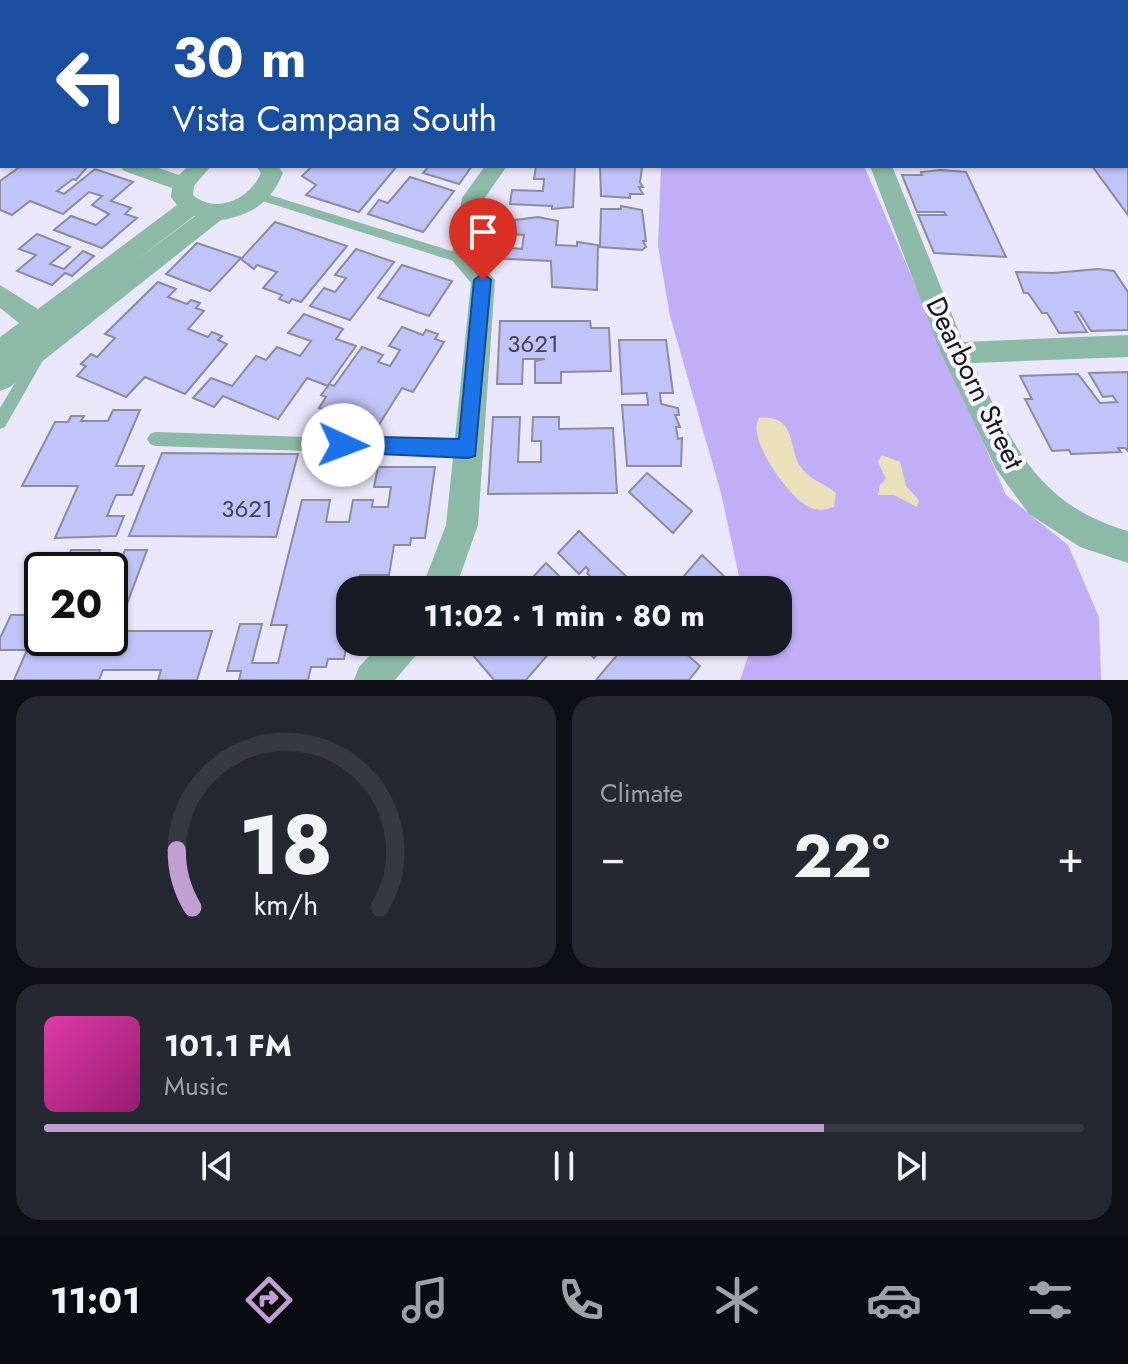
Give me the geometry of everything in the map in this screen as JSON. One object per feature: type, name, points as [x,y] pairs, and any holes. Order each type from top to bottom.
[{"type":"street","points":[[141,168],[193,178],[215,213]]},
{"type":"street","points":[[0,352],[46,334],[215,213],[240,208],[260,196],[269,185],[274,168]]},
{"type":"street","points":[[443,576],[462,525],[483,280],[463,259],[473,198],[495,168]]},
{"type":"street","name":"Dearborn Street","points":[[882,168],[954,353],[1006,459],[1040,503],[1091,536],[1128,547]]},
{"type":"street","points":[[0,379],[193,178]]},
{"type":"street","points":[[0,295],[46,334]]},
{"type":"street","points":[[954,353],[1128,346]]},
{"type":"street","points":[[372,680],[393,656]]},
{"type":"lane","points":[[260,196],[463,259]]},
{"type":"lane","points":[[0,422],[23,387],[46,334]]},
{"type":"lane","points":[[155,439],[468,449]]},
{"type":"shaded area","points":[[661,168],[865,168],[1006,495],[1068,545],[1099,617],[1101,680],[740,680],[748,656],[792,656],[792,576],[739,576],[721,493],[670,316],[658,246]]},
{"type":"sand","points":[[759,418],[780,421],[786,427],[800,466],[808,475],[836,493],[834,507],[822,510],[812,508],[791,492],[764,453],[757,427]]},
{"type":"sand","points":[[882,455],[900,462],[906,486],[919,500],[917,507],[894,495],[878,495],[880,485],[886,479],[878,462]]},
{"type":"building","points":[[18,168],[86,168],[76,180],[57,191],[64,194],[95,169],[133,182],[111,201],[131,208],[125,214],[137,218],[102,248],[54,230],[71,216],[96,225],[109,214],[92,205],[102,196],[89,192],[63,214],[30,201],[12,215],[0,210],[0,181]]},
{"type":"building","points":[[310,168],[395,168],[359,212],[306,195],[316,185],[302,176]]},
{"type":"building","points":[[427,168],[471,168],[459,184],[423,173]]},
{"type":"building","points":[[536,168],[575,168],[573,207],[552,209],[552,206],[510,204],[512,190],[543,191],[544,179],[534,179]]},
{"type":"building","points":[[600,168],[642,168],[640,182],[643,187],[639,187],[643,194],[630,194],[630,198],[601,196]]},
{"type":"building","points":[[1093,168],[1128,168],[1128,215]]},
{"type":"building","points":[[921,172],[966,172],[1006,257],[934,253],[918,215],[946,215],[944,212],[917,212],[902,175],[922,175]]},
{"type":"building","points":[[410,177],[454,191],[423,232],[368,214],[379,200],[388,203]]},
{"type":"building","points":[[621,206],[642,210],[646,247],[642,250],[600,247],[601,209],[621,209]]},
{"type":"building","points":[[538,217],[558,221],[556,245],[577,246],[577,242],[598,245],[597,290],[552,287],[551,261],[488,258],[490,241],[512,242],[512,248],[522,249],[524,235],[513,234],[515,220]]},
{"type":"building","points":[[275,222],[347,246],[301,302],[292,299],[289,303],[279,299],[282,295],[263,288],[277,272],[257,265],[254,269],[241,259]]},
{"type":"building","points":[[37,234],[70,247],[50,264],[64,269],[83,251],[94,256],[72,276],[65,273],[52,285],[17,271],[36,255],[19,249]]},
{"type":"building","points":[[197,243],[241,258],[210,291],[166,274]]},
{"type":"building","points":[[356,249],[394,262],[350,320],[310,306],[324,288],[335,292],[346,278],[335,275]]},
{"type":"building","points":[[402,265],[452,281],[429,316],[378,298]]},
{"type":"building","points":[[1098,269],[1114,271],[1128,292],[1128,330],[1091,331],[1079,312],[1075,312],[1087,332],[1059,333],[1047,313],[1042,313],[1028,293],[1024,293],[1016,272],[1053,273]]},
{"type":"building","points":[[158,282],[176,289],[168,297],[187,304],[191,300],[200,303],[196,308],[204,311],[188,329],[208,337],[212,332],[222,336],[218,340],[227,344],[185,394],[145,377],[126,397],[77,376],[86,366],[81,364],[91,354],[97,357],[115,338],[105,334]]},
{"type":"building","points":[[304,314],[343,329],[336,339],[356,346],[329,384],[334,386],[362,347],[383,355],[378,362],[390,366],[400,350],[389,346],[402,327],[423,335],[426,330],[438,334],[435,339],[444,342],[413,392],[402,388],[375,431],[319,408],[326,397],[321,395],[328,386],[307,378],[278,419],[223,396],[214,407],[193,398],[211,378],[232,386],[256,356],[266,360],[277,347],[300,356],[311,341],[288,333]]},
{"type":"building","points":[[500,321],[590,321],[591,328],[609,328],[611,371],[561,372],[561,383],[535,383],[535,361],[545,359],[523,359],[522,384],[497,384]]},
{"type":"building","points":[[619,340],[666,340],[673,393],[660,393],[661,404],[678,408],[679,415],[675,415],[680,427],[676,427],[678,439],[682,438],[681,466],[627,466],[622,405],[648,405],[647,393],[622,394]]},
{"type":"building","points":[[1128,372],[1128,451],[1118,448],[1121,452],[1071,454],[1069,450],[1052,451],[1025,399],[1032,399],[1020,376],[1078,374],[1100,403],[1117,402],[1113,396],[1103,397],[1089,373]]},
{"type":"building","points":[[113,410],[140,410],[116,466],[144,466],[132,495],[116,495],[107,516],[124,516],[116,536],[55,538],[78,486],[22,486],[55,422],[68,422],[71,416],[84,416],[81,421],[108,421]]},
{"type":"building","points":[[493,417],[520,417],[518,462],[541,462],[541,441],[532,441],[533,417],[559,417],[559,429],[613,428],[617,493],[488,494]]},
{"type":"building","points":[[162,453],[298,454],[276,537],[129,536]]},
{"type":"building","points":[[378,467],[435,467],[425,538],[411,538],[410,545],[394,545],[389,575],[336,576],[336,656],[345,656],[344,659],[328,659],[326,667],[311,667],[308,680],[239,680],[241,671],[227,671],[240,624],[262,624],[252,663],[278,663],[287,625],[271,625],[302,500],[330,500],[326,522],[349,522],[353,500],[373,500],[372,507],[388,507],[391,487],[374,487]]},
{"type":"building","points":[[647,473],[692,511],[673,533],[629,492]]},
{"type":"building","points":[[579,531],[626,576],[590,576],[586,567],[579,574],[558,553]]},
{"type":"building","points":[[71,550],[100,550],[99,552]]},
{"type":"building","points":[[147,550],[128,601],[128,552],[124,552]]},
{"type":"building","points":[[702,555],[724,576],[684,576]]},
{"type":"building","points":[[546,563],[559,576],[534,576]]},
{"type":"building","points":[[11,615],[24,615],[24,650],[0,650],[0,638]]},
{"type":"building","points":[[128,631],[212,631],[197,680],[158,680],[161,670],[103,670],[99,680],[14,680],[24,656],[128,656]]},
{"type":"building","points":[[474,656],[547,656],[526,680],[494,680]]},
{"type":"building","points":[[616,656],[689,656],[700,666],[689,680],[596,680]]},
{"type":"route","points":[[343,445],[468,449],[483,280]]}]
